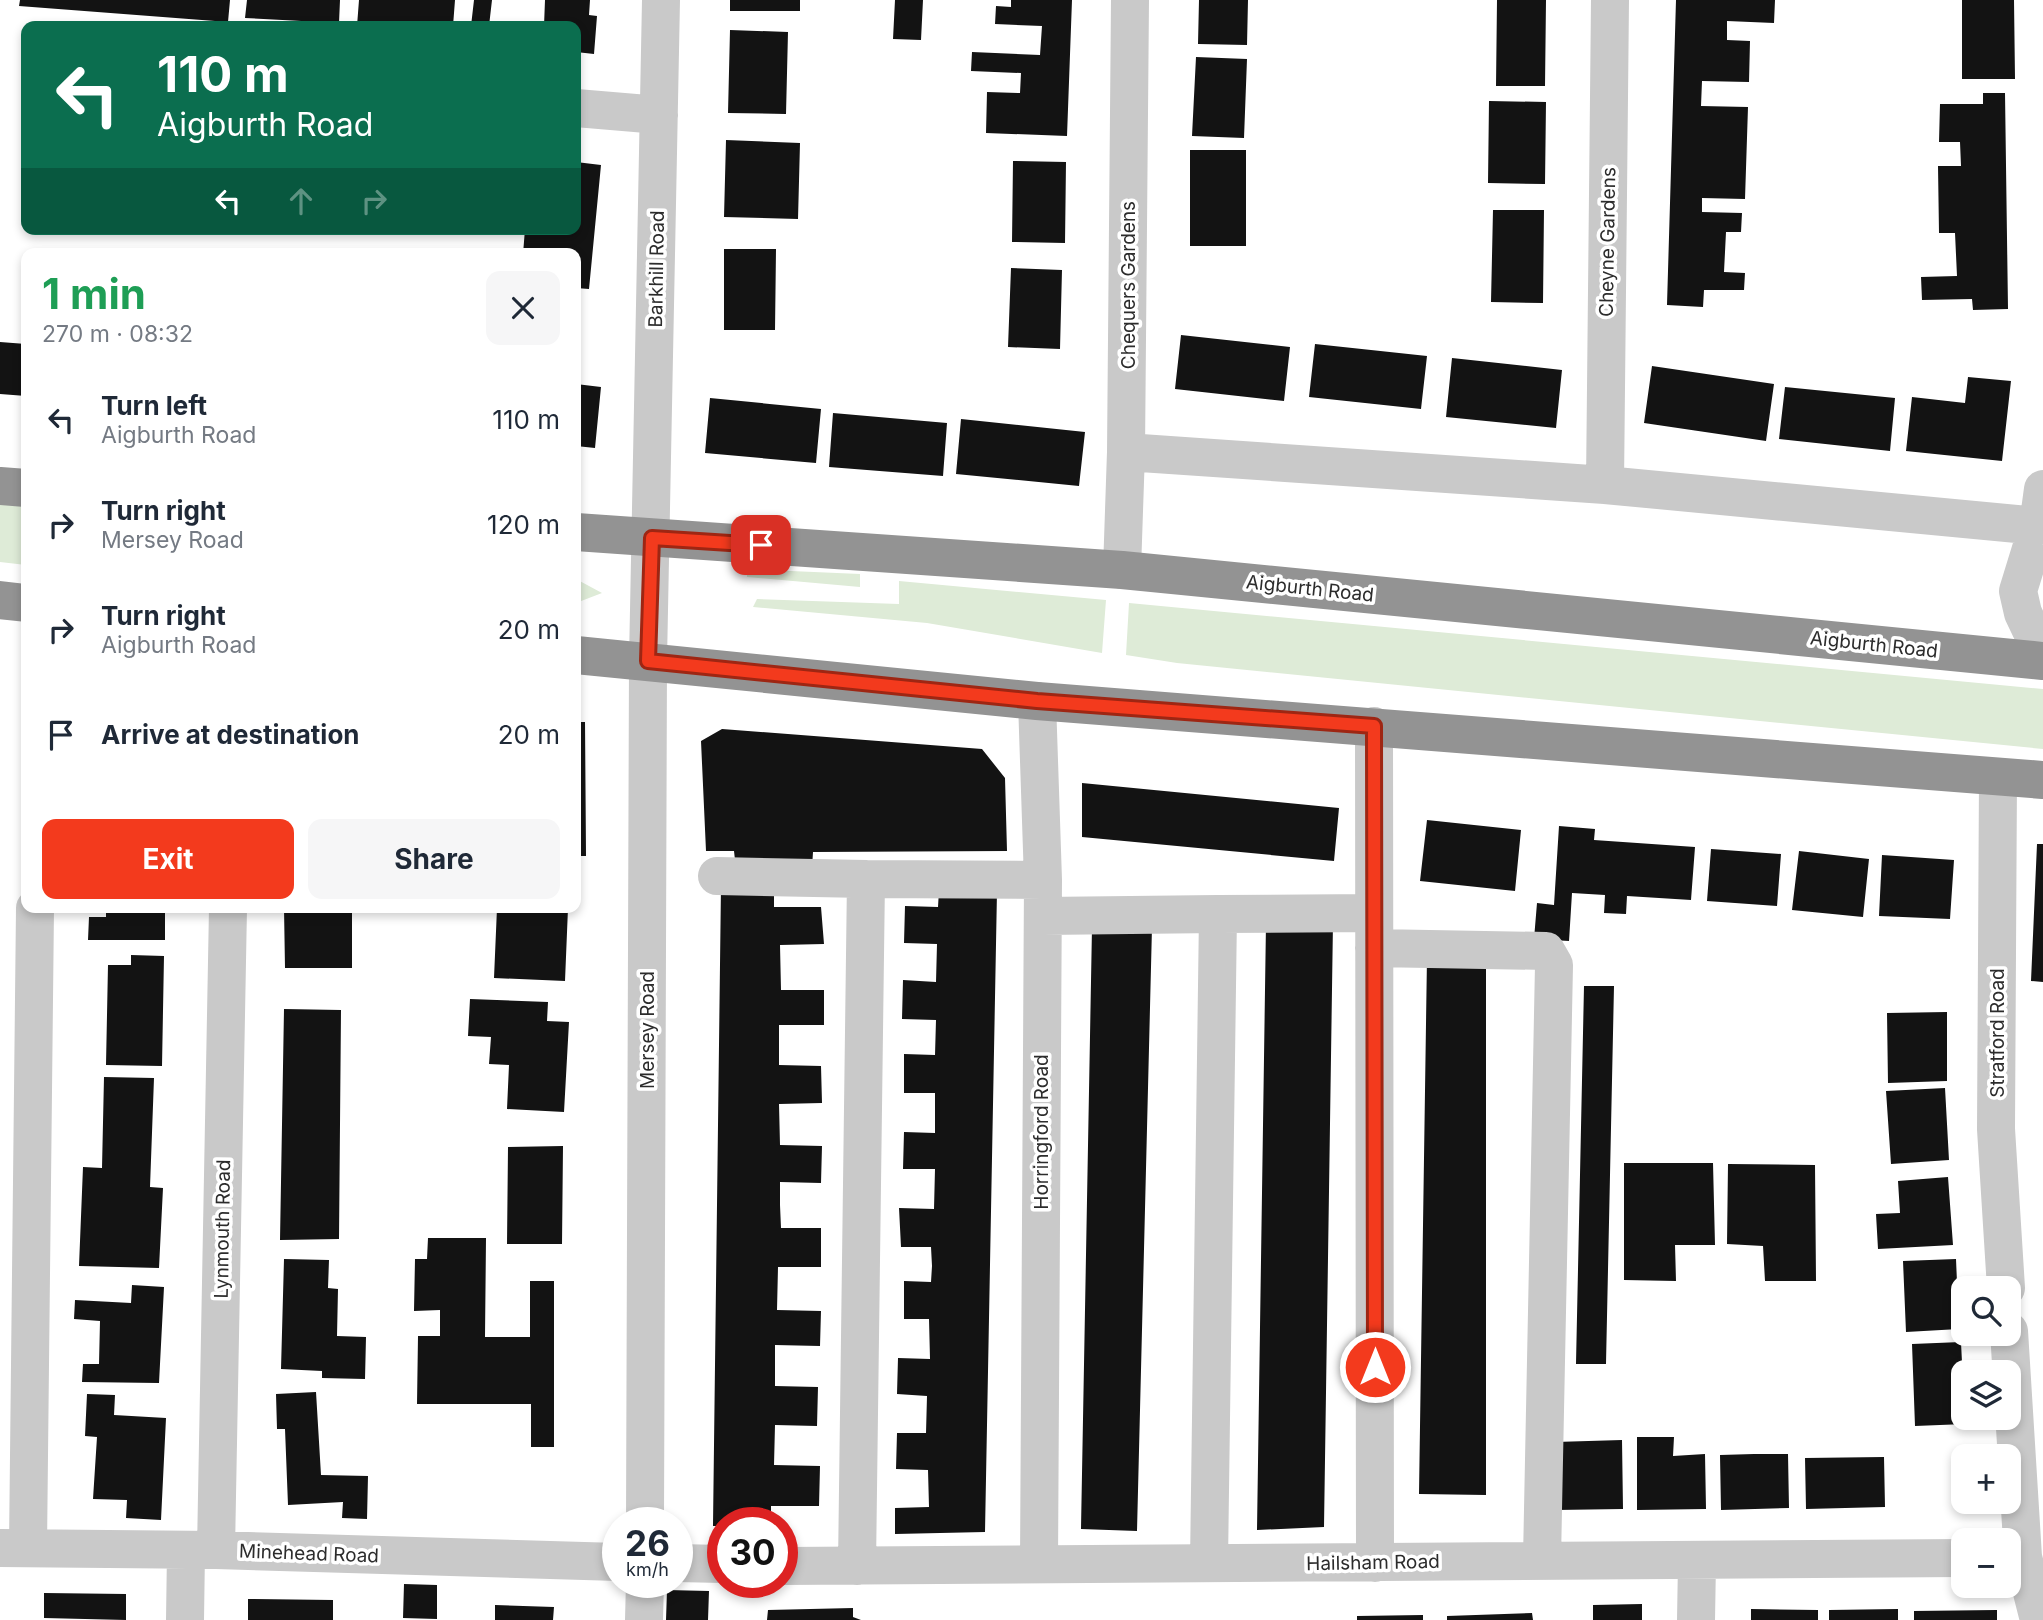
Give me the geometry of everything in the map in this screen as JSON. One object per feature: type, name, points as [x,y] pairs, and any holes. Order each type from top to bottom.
[{"type":"highway","points":[[0,486],[21,488]]},
{"type":"highway","name":"Aigburth Road","points":[[581,532],[1122,570],[2043,661]]},
{"type":"highway","points":[[0,600],[21,602]]},
{"type":"highway","points":[[581,655],[1037,701],[2043,780]]},
{"type":"street","name":"Barkhill Road","points":[[652,538],[661,0]]},
{"type":"street","name":"Chequers Gardens","points":[[1122,570],[1126,452],[1130,0]]},
{"type":"street","name":"Cheyne Gardens","points":[[1605,485],[1610,0]]},
{"type":"street","points":[[581,108],[659,115]]},
{"type":"street","points":[[1126,452],[1605,485],[2038,527]]},
{"type":"street","points":[[2043,489],[2038,527],[2018,590],[2023,613],[2043,655]]},
{"type":"street","name":"Mersey Road","points":[[645,1507],[648,661],[652,538]]},
{"type":"street","name":"Horringford Road","points":[[1037,701],[1043,898],[1039,1563]]},
{"type":"street","points":[[1374,726],[1375,1563]]},
{"type":"street","name":"Stratford Road","points":[[1998,777],[1996,1129],[2005,1276]]},
{"type":"street","points":[[717,876],[866,878],[1374,930],[1546,951],[1554,965],[1542,1559]]},
{"type":"street","points":[[857,1566],[866,878]]},
{"type":"street","points":[[14,1548],[35,913]]},
{"type":"street","name":"Lynmouth Road","points":[[185,1620],[201,1550],[228,913]]},
{"type":"street","points":[[1209,1563],[1218,914]]},
{"type":"street","points":[[2009,1346],[2015,1528]]},
{"type":"street","name":"Minehead Road","points":[[14,1548],[201,1550],[602,1562]]},
{"type":"street","name":"Hailsham Road","points":[[798,1566],[1951,1558]]},
{"type":"street","points":[[1696,1620],[1697,1562]]},
{"type":"street","points":[[2021,1571],[2039,1620]]},
{"type":"street","points":[[644,1620],[645,1598]]},
{"type":"green space","points":[[0,499],[21,501],[21,564],[0,562]]},
{"type":"green space","points":[[747,569],[860,574],[860,587],[747,577]]},
{"type":"green space","points":[[899,581],[1106,600],[1102,653],[927,623],[753,607],[757,599],[899,604]]},
{"type":"green space","points":[[581,582],[602,593],[581,601]]},
{"type":"green space","points":[[1129,603],[2043,689],[2043,749],[1177,663],[1126,655]]},
{"type":"building","points":[[20,0],[230,0],[228,21],[19,6]]},
{"type":"building","points":[[247,0],[340,0],[339,21],[245,18]]},
{"type":"building","points":[[359,0],[455,0],[453,21],[357,21]]},
{"type":"building","points":[[474,0],[492,0],[490,21],[472,21]]},
{"type":"building","points":[[545,0],[590,0],[589,15],[597,16],[594,54],[581,53],[581,21],[544,21]]},
{"type":"building","points":[[730,0],[800,0],[800,11],[730,11]]},
{"type":"building","points":[[895,0],[923,0],[921,40],[893,39]]},
{"type":"building","points":[[1011,0],[1072,0],[1067,136],[986,133],[987,92],[1020,93],[1021,73],[971,71],[972,52],[1040,55],[1042,26],[995,24],[996,6],[1011,7]]},
{"type":"building","points":[[1199,0],[1248,0],[1247,45],[1198,44]]},
{"type":"building","points":[[1497,0],[1546,0],[1545,86],[1496,86]]},
{"type":"building","points":[[1676,0],[1775,0],[1774,23],[1727,21],[1727,40],[1750,41],[1749,82],[1702,81],[1701,106],[1748,107],[1745,199],[1702,198],[1702,212],[1742,213],[1741,232],[1726,232],[1724,272],[1745,273],[1744,290],[1704,290],[1703,307],[1667,305]]},
{"type":"building","points":[[1962,0],[2014,0],[2015,79],[1962,79]]},
{"type":"building","points":[[730,30],[788,32],[786,114],[728,113]]},
{"type":"building","points":[[1196,57],[1247,59],[1244,138],[1192,136]]},
{"type":"building","points":[[1983,93],[2005,93],[2008,309],[1973,310],[1972,299],[1922,300],[1921,277],[1957,276],[1955,233],[1939,233],[1938,166],[1961,166],[1960,142],[1939,142],[1940,104],[1983,104]]},
{"type":"building","points":[[1489,101],[1546,102],[1545,184],[1488,183]]},
{"type":"building","points":[[726,140],[800,143],[798,219],[724,217]]},
{"type":"building","points":[[1190,150],[1246,150],[1246,246],[1190,246]]},
{"type":"building","points":[[1013,161],[1066,162],[1065,243],[1012,242]]},
{"type":"building","points":[[581,163],[601,165],[589,289],[581,288],[581,248],[523,248],[525,235],[581,235]]},
{"type":"building","points":[[1493,210],[1544,210],[1543,303],[1491,302]]},
{"type":"building","points":[[724,249],[776,249],[775,330],[724,330]]},
{"type":"building","points":[[1011,268],[1062,270],[1060,349],[1008,347]]},
{"type":"building","points":[[1181,335],[1290,347],[1284,401],[1175,389]]},
{"type":"building","points":[[0,342],[21,344],[21,396],[0,394]]},
{"type":"building","points":[[1315,344],[1427,356],[1421,409],[1309,397]]},
{"type":"building","points":[[1452,358],[1562,370],[1556,428],[1446,417]]},
{"type":"building","points":[[1652,366],[1774,384],[1766,441],[1644,423]]},
{"type":"building","points":[[1968,377],[2011,381],[2002,461],[1906,451],[1912,397],[1965,403]]},
{"type":"building","points":[[581,385],[601,387],[595,448],[581,447]]},
{"type":"building","points":[[1785,387],[1895,398],[1890,451],[1779,439]]},
{"type":"building","points":[[710,398],[821,409],[816,463],[705,453]]},
{"type":"building","points":[[833,413],[947,423],[943,476],[829,467]]},
{"type":"building","points":[[961,419],[1085,432],[1079,486],[956,474]]},
{"type":"building","points":[[581,722],[585,722],[586,856],[581,856]]},
{"type":"building","points":[[722,729],[982,749],[1005,778],[1007,851],[813,852],[812,868],[736,869],[734,851],[706,851],[701,741]]},
{"type":"building","points":[[1082,783],[1339,808],[1334,861],[1082,837]]},
{"type":"building","points":[[1427,820],[1521,830],[1515,891],[1420,881]]},
{"type":"building","points":[[1559,826],[1595,829],[1594,840],[1695,847],[1691,900],[1627,896],[1626,914],[1604,913],[1605,895],[1572,893],[1569,941],[1534,939],[1537,903],[1554,905]]},
{"type":"building","points":[[2037,844],[2043,844],[2043,982],[2031,981]]},
{"type":"building","points":[[1711,849],[1781,854],[1777,906],[1707,901]]},
{"type":"building","points":[[1799,851],[1869,859],[1863,917],[1792,910]]},
{"type":"building","points":[[1882,855],[1954,860],[1950,919],[1879,916]]},
{"type":"building","points":[[721,885],[774,885],[774,907],[821,907],[824,944],[780,945],[781,990],[824,990],[824,1025],[779,1025],[779,1065],[821,1066],[822,1103],[779,1104],[780,1145],[822,1146],[821,1183],[780,1182],[781,1228],[821,1228],[821,1267],[778,1267],[777,1310],[821,1311],[820,1346],[775,1345],[775,1386],[818,1387],[817,1426],[775,1425],[774,1465],[820,1466],[819,1506],[713,1507]]},
{"type":"building","points":[[939,890],[997,891],[985,1532],[895,1534],[895,1508],[929,1507],[928,1470],[896,1469],[897,1433],[926,1433],[927,1396],[897,1394],[898,1358],[930,1359],[929,1319],[904,1319],[904,1281],[931,1282],[932,1266],[931,1247],[901,1247],[899,1208],[934,1209],[935,1169],[903,1169],[904,1132],[935,1133],[935,1093],[904,1093],[904,1054],[935,1055],[936,1020],[902,1019],[903,980],[936,982],[937,944],[904,943],[905,906],[938,907]]},
{"type":"building","points":[[106,913],[165,913],[165,940],[88,940],[89,917],[106,917]]},
{"type":"building","points":[[284,913],[352,913],[352,968],[285,968]]},
{"type":"building","points":[[497,913],[568,913],[565,981],[494,978]]},
{"type":"building","points":[[1333,922],[1324,1527],[1257,1530],[1266,923]]},
{"type":"building","points":[[1092,927],[1152,927],[1137,1531],[1081,1529]]},
{"type":"building","points":[[131,955],[164,956],[162,1066],[106,1065],[108,965],[131,965]]},
{"type":"building","points":[[1427,957],[1486,958],[1486,1495],[1419,1494]]},
{"type":"building","points":[[1584,986],[1614,986],[1606,1364],[1576,1364]]},
{"type":"building","points":[[470,999],[548,1002],[547,1021],[569,1022],[564,1112],[507,1109],[509,1065],[489,1064],[491,1037],[468,1036]]},
{"type":"building","points":[[284,1009],[341,1010],[339,1239],[280,1240]]},
{"type":"building","points":[[1947,1012],[1947,1081],[1888,1083],[1887,1013]]},
{"type":"building","points":[[104,1077],[154,1078],[150,1187],[163,1188],[159,1268],[79,1266],[83,1167],[102,1168]]},
{"type":"building","points":[[1945,1088],[1949,1160],[1891,1164],[1886,1091]]},
{"type":"building","points":[[563,1146],[562,1244],[507,1244],[508,1147]]},
{"type":"building","points":[[1624,1163],[1713,1163],[1715,1245],[1675,1245],[1676,1281],[1624,1280]]},
{"type":"building","points":[[1728,1164],[1815,1165],[1816,1281],[1765,1281],[1763,1246],[1727,1244]]},
{"type":"building","points":[[1948,1177],[1953,1245],[1878,1249],[1876,1214],[1900,1213],[1898,1181]]},
{"type":"building","points":[[428,1238],[486,1238],[485,1337],[530,1337],[530,1281],[554,1281],[554,1447],[531,1447],[531,1404],[417,1404],[418,1336],[440,1336],[440,1310],[414,1311],[415,1259],[427,1259]]},
{"type":"building","points":[[284,1259],[329,1260],[328,1288],[338,1289],[337,1336],[366,1337],[365,1379],[322,1378],[322,1371],[281,1369]]},
{"type":"building","points":[[1956,1259],[1957,1276],[1951,1276],[1951,1329],[1906,1332],[1903,1261]]},
{"type":"building","points":[[132,1285],[164,1287],[159,1383],[82,1382],[83,1364],[99,1364],[100,1321],[74,1319],[75,1300],[131,1303]]},
{"type":"building","points":[[1951,1342],[1951,1346],[1961,1346],[1962,1360],[1951,1360],[1951,1425],[1915,1426],[1912,1344]]},
{"type":"building","points":[[316,1392],[321,1475],[368,1476],[367,1519],[342,1518],[343,1502],[288,1505],[285,1429],[277,1429],[276,1394]]},
{"type":"building","points":[[87,1394],[115,1395],[114,1415],[166,1418],[161,1520],[126,1518],[127,1500],[93,1499],[97,1437],[85,1436]]},
{"type":"building","points":[[1637,1437],[1674,1437],[1673,1456],[1705,1454],[1706,1509],[1637,1510]]},
{"type":"building","points":[[1622,1440],[1623,1509],[1556,1510],[1555,1442]]},
{"type":"building","points":[[1788,1454],[1789,1508],[1721,1510],[1720,1455]]},
{"type":"building","points":[[1884,1457],[1885,1507],[1806,1509],[1805,1458]]},
{"type":"building","points":[[404,1584],[437,1585],[437,1619],[403,1618]]},
{"type":"building","points":[[693,1591],[707,1591],[708,1620],[666,1620],[667,1598],[693,1598]]},
{"type":"building","points":[[44,1593],[126,1594],[126,1620],[44,1618]]},
{"type":"building","points":[[248,1599],[333,1600],[333,1620],[248,1620]]},
{"type":"building","points":[[1642,1604],[1642,1620],[1593,1620],[1593,1605]]},
{"type":"building","points":[[495,1605],[554,1607],[553,1620],[495,1620]]},
{"type":"building","points":[[853,1608],[853,1617],[861,1620],[767,1620],[768,1610]]},
{"type":"building","points":[[1751,1609],[1818,1610],[1818,1620],[1751,1620]]},
{"type":"building","points":[[1898,1609],[1898,1620],[1829,1620],[1829,1610]]},
{"type":"building","points":[[1997,1610],[1997,1620],[1914,1620],[1914,1611]]},
{"type":"building","points":[[1532,1613],[1533,1620],[1447,1620],[1447,1616]]},
{"type":"building","points":[[1423,1615],[1423,1620],[1357,1620],[1357,1616]]},
{"type":"route","points":[[761,545],[652,538],[648,661],[1037,701],[1374,726],[1375,1367]]}]
